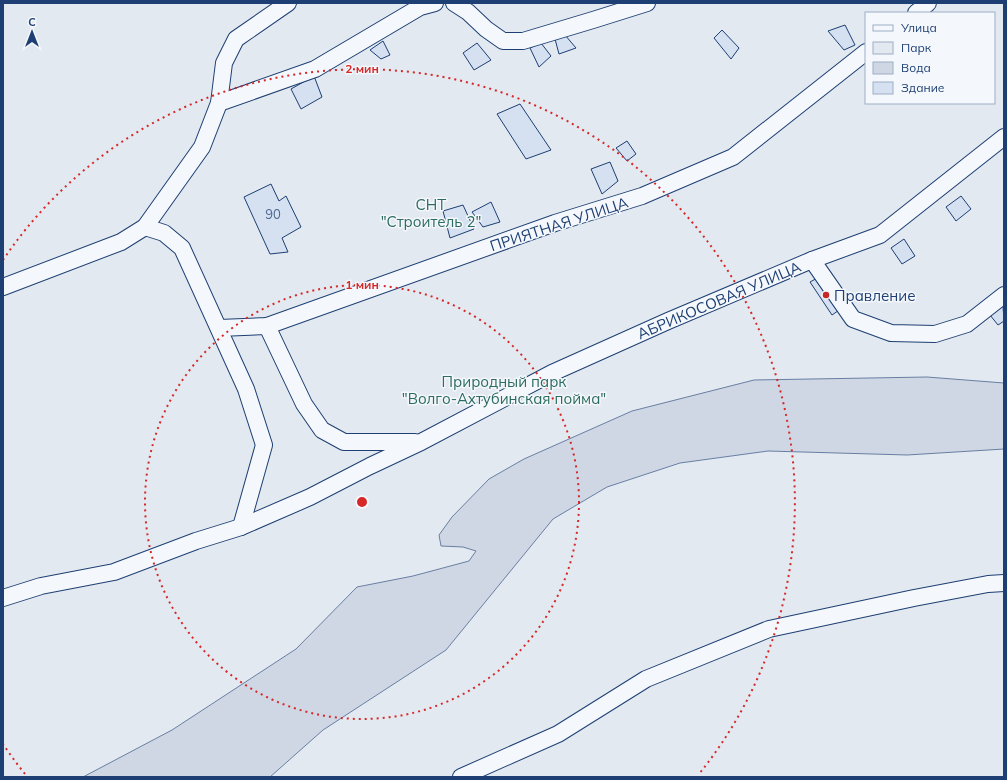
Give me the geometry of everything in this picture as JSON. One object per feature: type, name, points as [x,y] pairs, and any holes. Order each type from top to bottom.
[{"type":"street","points":[[3,287],[121,242],[145,227],[202,147],[219,103],[224,63],[236,39],[288,3]]},
{"type":"street","points":[[219,103],[315,69],[420,8],[435,3]]},
{"type":"street","points":[[454,3],[468,12],[486,29],[503,41],[523,41],[647,3]]},
{"type":"street","points":[[917,12],[928,3]]},
{"type":"street","name":"ПРИЯТНАЯ УЛИЦА","points":[[219,328],[267,326],[555,223],[642,196],[733,158],[865,53]]},
{"type":"street","name":"АБРИКОСОВАЯ УЛИЦА","points":[[3,598],[41,586],[114,572],[196,541],[241,527],[310,497],[421,442],[552,373],[668,321],[812,260],[880,235],[1004,137]]},
{"type":"street","points":[[145,227],[164,233],[182,248],[246,389],[264,445],[241,527]]},
{"type":"street","points":[[812,260],[853,319],[892,333],[935,334],[967,324],[1004,295]]},
{"type":"street","points":[[267,326],[304,404],[322,430],[344,442],[421,442]]},
{"type":"street","points":[[461,777],[558,734],[646,680],[769,629],[914,598],[988,584],[1004,583]]},
{"type":"green space","name":"Природный парк \"Волго-Ахтубинская пойма\"","points":[[3,3],[1004,3],[1004,777],[3,777]]},
{"type":"water","points":[[927,377],[1004,383],[1004,449],[907,455],[768,451],[680,463],[607,487],[553,519],[446,650],[323,730],[270,777],[83,777],[172,730],[296,649],[357,587],[413,576],[469,561],[476,551],[463,547],[441,546],[439,535],[452,517],[489,479],[524,459],[632,411],[754,380]]},
{"type":"building","points":[[845,25],[855,45],[844,50],[828,31]]},
{"type":"building","points":[[722,30],[739,48],[731,59],[714,38]]},
{"type":"building","points":[[565,35],[576,48],[559,54],[555,39]]},
{"type":"building","points":[[383,41],[390,55],[381,59],[370,50]]},
{"type":"building","points":[[477,43],[491,60],[474,70],[463,53]]},
{"type":"building","points":[[541,43],[551,56],[539,67],[530,48]]},
{"type":"building","points":[[314,76],[322,97],[301,109],[291,89]]},
{"type":"building","points":[[520,104],[551,150],[526,159],[497,114]]},
{"type":"building","points":[[627,141],[636,154],[627,161],[616,148]]},
{"type":"building","points":[[610,162],[618,181],[602,194],[591,169]]},
{"type":"building","points":[[271,184],[279,201],[286,196],[301,227],[282,238],[288,252],[270,254],[244,197]]},
{"type":"building","points":[[961,196],[971,209],[956,221],[946,207]]},
{"type":"building","points":[[491,202],[500,222],[483,227],[472,212]]},
{"type":"building","points":[[463,205],[474,229],[450,238],[443,211]]},
{"type":"building","points":[[904,239],[915,256],[902,264],[891,248]]},
{"type":"building","name":"Правление","points":[[821,276],[842,308],[832,315],[810,282]]},
{"type":"building","points":[[1003,306],[1004,321],[998,325],[990,315]]},
{"type":"place","name":"Правление","points":[[826,295]]},
{"type":"park label","name":"СНТ \"Строитель 2\"","points":[[431,212]]}]
